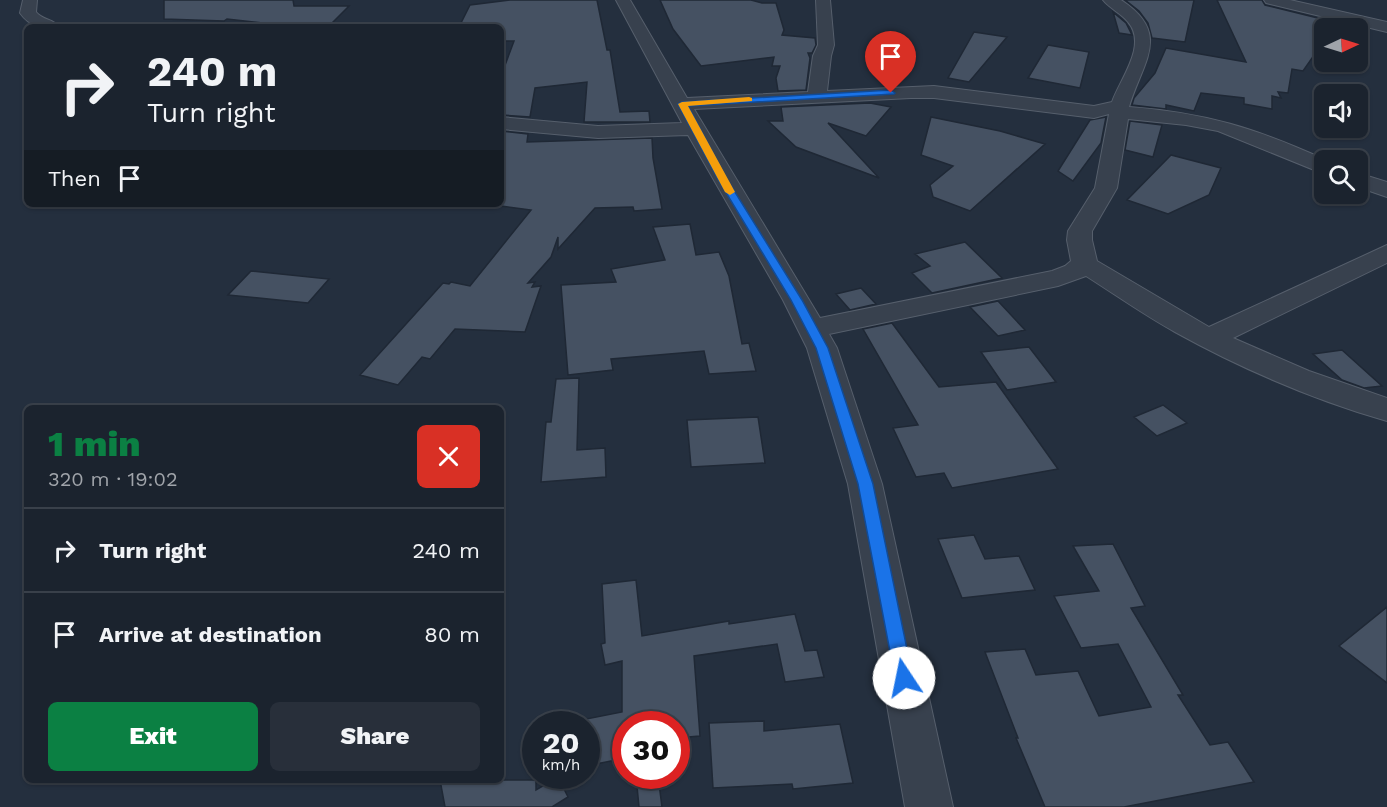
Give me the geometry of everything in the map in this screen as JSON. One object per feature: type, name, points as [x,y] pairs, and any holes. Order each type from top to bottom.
[{"type":"street","points":[[30,0],[28,13],[35,21],[43,24]]},
{"type":"street","points":[[623,0],[724,181],[822,348],[865,484],[930,807]]},
{"type":"street","points":[[817,96],[822,56],[826,45],[823,0]]},
{"type":"street","points":[[812,330],[1058,278],[1077,271],[1084,264],[1085,256],[1079,242],[1079,232],[1099,202],[1107,185],[1119,114],[1137,62],[1143,34],[1128,12],[1110,0]]},
{"type":"street","points":[[1272,0],[1387,27]]},
{"type":"street","points":[[504,123],[553,131],[600,134],[689,116],[817,96],[934,92],[1094,112],[1167,117],[1223,126],[1253,136],[1314,163]]},
{"type":"street","points":[[1368,183],[1387,190]]},
{"type":"street","points":[[1209,338],[1275,310],[1322,284],[1387,253]]},
{"type":"street","points":[[1084,264],[1157,309],[1251,359],[1325,390],[1387,410]]},
{"type":"building","points":[[164,0],[293,0],[294,6],[349,6],[331,24],[271,24],[227,19],[224,21],[164,19]]},
{"type":"building","points":[[510,0],[597,0],[607,50],[610,50],[620,112],[649,111],[650,122],[584,122],[587,82],[535,88],[530,117],[504,115],[504,68],[514,41],[504,41],[504,24],[460,24],[470,5]]},
{"type":"building","points":[[660,0],[751,0],[776,3],[784,30],[782,35],[815,38],[816,45],[812,53],[808,53],[810,58],[806,90],[778,91],[776,78],[780,66],[772,66],[774,57],[701,66],[673,29]]},
{"type":"building","points":[[1125,0],[1194,0],[1185,42],[1152,38],[1148,23],[1139,11]]},
{"type":"building","points":[[1217,0],[1262,0],[1265,5],[1318,18],[1314,18],[1314,55],[1303,71],[1292,69],[1288,93],[1278,92],[1281,98],[1272,96],[1272,109],[1244,104],[1244,98],[1201,93],[1194,111],[1166,105],[1166,109],[1132,105],[1134,98],[1155,73],[1166,48],[1246,62]]},
{"type":"building","points":[[1113,12],[1126,23],[1132,35],[1119,33]]},
{"type":"building","points":[[974,32],[1007,37],[969,82],[948,78]]},
{"type":"building","points":[[1048,45],[1089,52],[1080,88],[1028,78]]},
{"type":"building","points":[[870,103],[891,107],[866,136],[828,123],[879,178],[796,147],[768,121],[783,121],[781,107]]},
{"type":"building","points":[[931,117],[1000,131],[1045,144],[970,211],[933,197],[930,185],[953,166],[921,155]]},
{"type":"building","points":[[1106,117],[1101,143],[1073,181],[1058,171],[1090,120]]},
{"type":"building","points":[[1130,121],[1162,125],[1153,157],[1125,150]]},
{"type":"building","points":[[504,131],[528,134],[527,142],[652,138],[662,209],[634,211],[633,207],[595,208],[558,249],[558,237],[551,257],[528,283],[535,282],[532,287],[541,286],[525,332],[455,329],[430,359],[422,357],[398,385],[360,375],[443,283],[451,282],[470,286],[531,210],[504,206]]},
{"type":"building","points":[[1171,155],[1221,168],[1209,195],[1168,214],[1127,200]]},
{"type":"building","points":[[690,224],[696,255],[719,252],[729,276],[742,344],[749,343],[756,371],[709,374],[704,351],[611,359],[613,370],[568,375],[561,285],[616,282],[611,269],[665,260],[653,227]]},
{"type":"building","points":[[965,242],[1002,278],[932,293],[912,273],[930,266],[915,254]]},
{"type":"building","points":[[251,271],[329,279],[308,303],[228,295]]},
{"type":"building","points":[[861,288],[876,304],[850,310],[836,294]]},
{"type":"building","points":[[998,301],[1025,330],[998,336],[970,307]]},
{"type":"building","points":[[892,323],[939,387],[996,382],[1058,469],[952,488],[944,473],[916,477],[893,428],[918,425],[863,329]]},
{"type":"building","points":[[1029,347],[1056,382],[1007,390],[981,352]]},
{"type":"building","points":[[1342,350],[1382,386],[1364,388],[1342,380],[1313,354]]},
{"type":"building","points":[[579,378],[577,450],[605,448],[606,477],[541,482],[546,422],[551,422],[556,379]]},
{"type":"building","points":[[1163,405],[1187,423],[1157,436],[1134,417]]},
{"type":"building","points":[[758,417],[765,463],[691,467],[687,420]]},
{"type":"building","points":[[974,535],[985,559],[1019,556],[1035,590],[962,598],[938,539]]},
{"type":"building","points":[[1113,544],[1145,606],[1131,608],[1183,695],[1178,695],[1210,745],[1228,742],[1254,782],[1124,807],[1045,807],[1016,738],[1018,738],[985,652],[1025,649],[1036,675],[1078,671],[1099,716],[1151,707],[1118,644],[1081,648],[1054,596],[1099,591],[1073,546]]},
{"type":"building","points":[[636,580],[642,636],[729,621],[729,624],[795,614],[805,651],[817,650],[824,677],[785,682],[777,644],[694,656],[700,736],[690,737],[690,711],[622,711],[622,661],[605,665],[601,644],[605,643],[602,584]]},
{"type":"building","points":[[1387,607],[1387,683],[1339,646]]},
{"type":"building","points":[[612,714],[612,761],[600,763],[600,716]]},
{"type":"building","points":[[764,721],[764,731],[840,724],[853,783],[793,789],[792,784],[713,788],[709,723]]},
{"type":"building","points":[[504,780],[522,780],[522,789],[564,789],[568,797],[552,807],[445,807],[441,783],[504,783]]},
{"type":"building","points":[[637,789],[660,789],[662,807],[639,807]]},
{"type":"slow traffic","points":[[730,192],[682,104],[749,100]]},
{"type":"route","points":[[891,93],[682,104],[724,181],[761,240],[822,348],[865,484],[904,678]]}]
